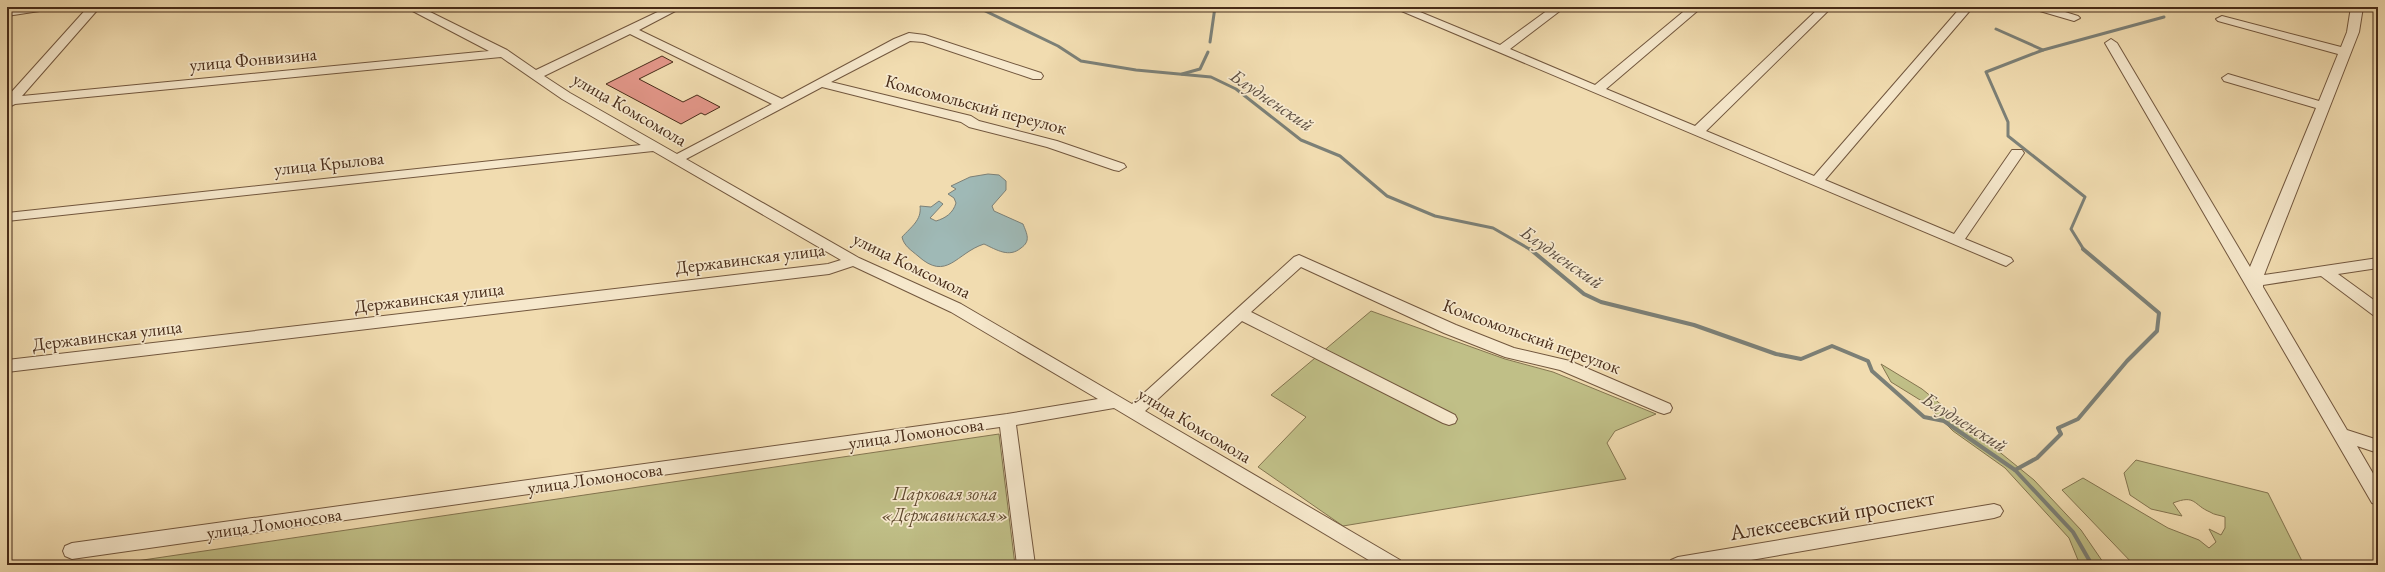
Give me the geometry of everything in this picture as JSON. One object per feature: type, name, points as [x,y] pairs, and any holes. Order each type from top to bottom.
[{"type":"street","points":[[7,13],[46,7]]},
{"type":"street","points":[[8,102],[94,7]]},
{"type":"street","name":"улица Комсомола","points":[[411,7],[503,53],[566,96],[854,261],[956,308],[1116,402],[1134,411],[1393,565]]},
{"type":"street","points":[[536,75],[677,7]]},
{"type":"street","points":[[1398,7],[2006,261]]},
{"type":"street","points":[[1418,15],[1431,7]]},
{"type":"street","points":[[1501,50],[1559,7]]},
{"type":"street","points":[[1597,90],[1696,7]]},
{"type":"street","points":[[1697,132],[1826,7]]},
{"type":"street","points":[[1816,182],[1967,7]]},
{"type":"street","points":[[2037,7],[2074,18]]},
{"type":"street","points":[[2255,284],[2257,269],[2353,32],[2357,7]]},
{"type":"street","points":[[2222,19],[2345,52]]},
{"type":"street","points":[[630,30],[782,104]]},
{"type":"street","name":"Комсомольский переулок","points":[[677,159],[898,41],[909,37],[925,39],[1038,76]]},
{"type":"street","points":[[2110,43],[2255,284],[2378,498]]},
{"type":"street","name":"улица Фонвизина","points":[[8,102],[503,53]]},
{"type":"street","points":[[2228,78],[2323,106]]},
{"type":"street","name":"Комсомольский переулок","points":[[820,83],[966,119],[974,124],[1052,144],[1119,167]]},
{"type":"street","name":"улица Крылова","points":[[7,217],[656,147]]},
{"type":"street","points":[[1957,240],[2017,153]]},
{"type":"street","name":"Комсомольский переулок","points":[[1240,313],[1299,260],[1450,329],[1511,353],[1564,365],[1664,408]]},
{"type":"street","name":"Державинская улица","points":[[7,366],[829,269],[854,261]]},
{"type":"street","points":[[2255,284],[2324,271],[2378,263]]},
{"type":"street","points":[[2324,271],[2378,311]]},
{"type":"street","points":[[1134,411],[1240,313],[1450,419]]},
{"type":"street","name":"улица Ломоносова","points":[[72,551],[1007,420],[1116,402]]},
{"type":"street","points":[[1007,420],[1026,565]]},
{"type":"street","points":[[2342,435],[2378,447]]},
{"type":"street","name":"Алексеевский проспект","points":[[1678,565],[1994,511]]},
{"type":"green space","points":[[1371,311],[1505,359],[1553,372],[1656,414],[1615,431],[1607,443],[1626,479],[1343,526],[1258,467],[1306,417],[1271,395]]},
{"type":"green space","points":[[1881,364],[1922,389],[2034,480],[2081,530],[2105,565],[2080,565],[2069,538],[2005,468],[1953,431],[1925,403],[1891,382]]},
{"type":"green space","name":"Парковая зона «Державинская»","points":[[999,434],[1015,565],[109,565]]},
{"type":"green space","points":[[2136,460],[2268,493],[2304,565],[2134,565],[2062,490],[2083,478],[2168,528],[2199,540],[2209,548],[2216,542],[2209,529],[2221,535],[2225,528],[2225,517],[2212,513],[2190,500],[2173,503],[2182,516],[2151,509],[2130,495],[2124,473]]},
{"type":"water","points":[[988,174],[999,175],[1006,181],[1006,190],[992,206],[994,211],[1023,224],[1027,237],[1024,245],[1016,251],[1007,253],[998,251],[984,244],[974,248],[944,266],[937,266],[928,263],[910,250],[902,237],[918,219],[920,206],[931,207],[939,201],[943,204],[930,218],[936,221],[943,218],[949,215],[956,203],[954,198],[948,194],[956,189],[951,186],[970,177]]},
{"type":"building","points":[[662,56],[673,62],[639,79],[683,102],[697,95],[720,107],[705,115],[701,113],[681,124],[606,84]]},
{"type":"waterway","name":"Блудненский","points":[[977,7],[1058,46],[1081,61],[1136,70],[1211,77],[1236,89],[1301,140],[1340,156],[1387,196],[1435,216],[1493,228],[1531,250]]},
{"type":"waterway","points":[[1210,42],[1215,7]]},
{"type":"waterway","points":[[2043,50],[2164,17]]},
{"type":"waterway","points":[[1996,29],[2043,50]]},
{"type":"waterway","points":[[2043,50],[1986,72],[2008,122],[2008,136],[2085,197],[2071,229],[2084,250]]},
{"type":"waterway","points":[[1182,74],[1200,69],[1208,52]]},
{"type":"waterway","name":"Блудненский","points":[[1530,249],[1584,294],[1601,302],[1694,325],[1776,354],[1801,359],[1832,346],[1868,361],[1872,371],[1924,417],[1944,421],[2015,470]]},
{"type":"waterway","points":[[2015,470],[2037,458],[2061,434],[2058,428],[2078,419],[2127,361],[2157,331],[2159,313],[2084,250]]},
{"type":"waterway","name":"Блудненский","points":[[2015,470],[2073,532],[2092,565]]}]
